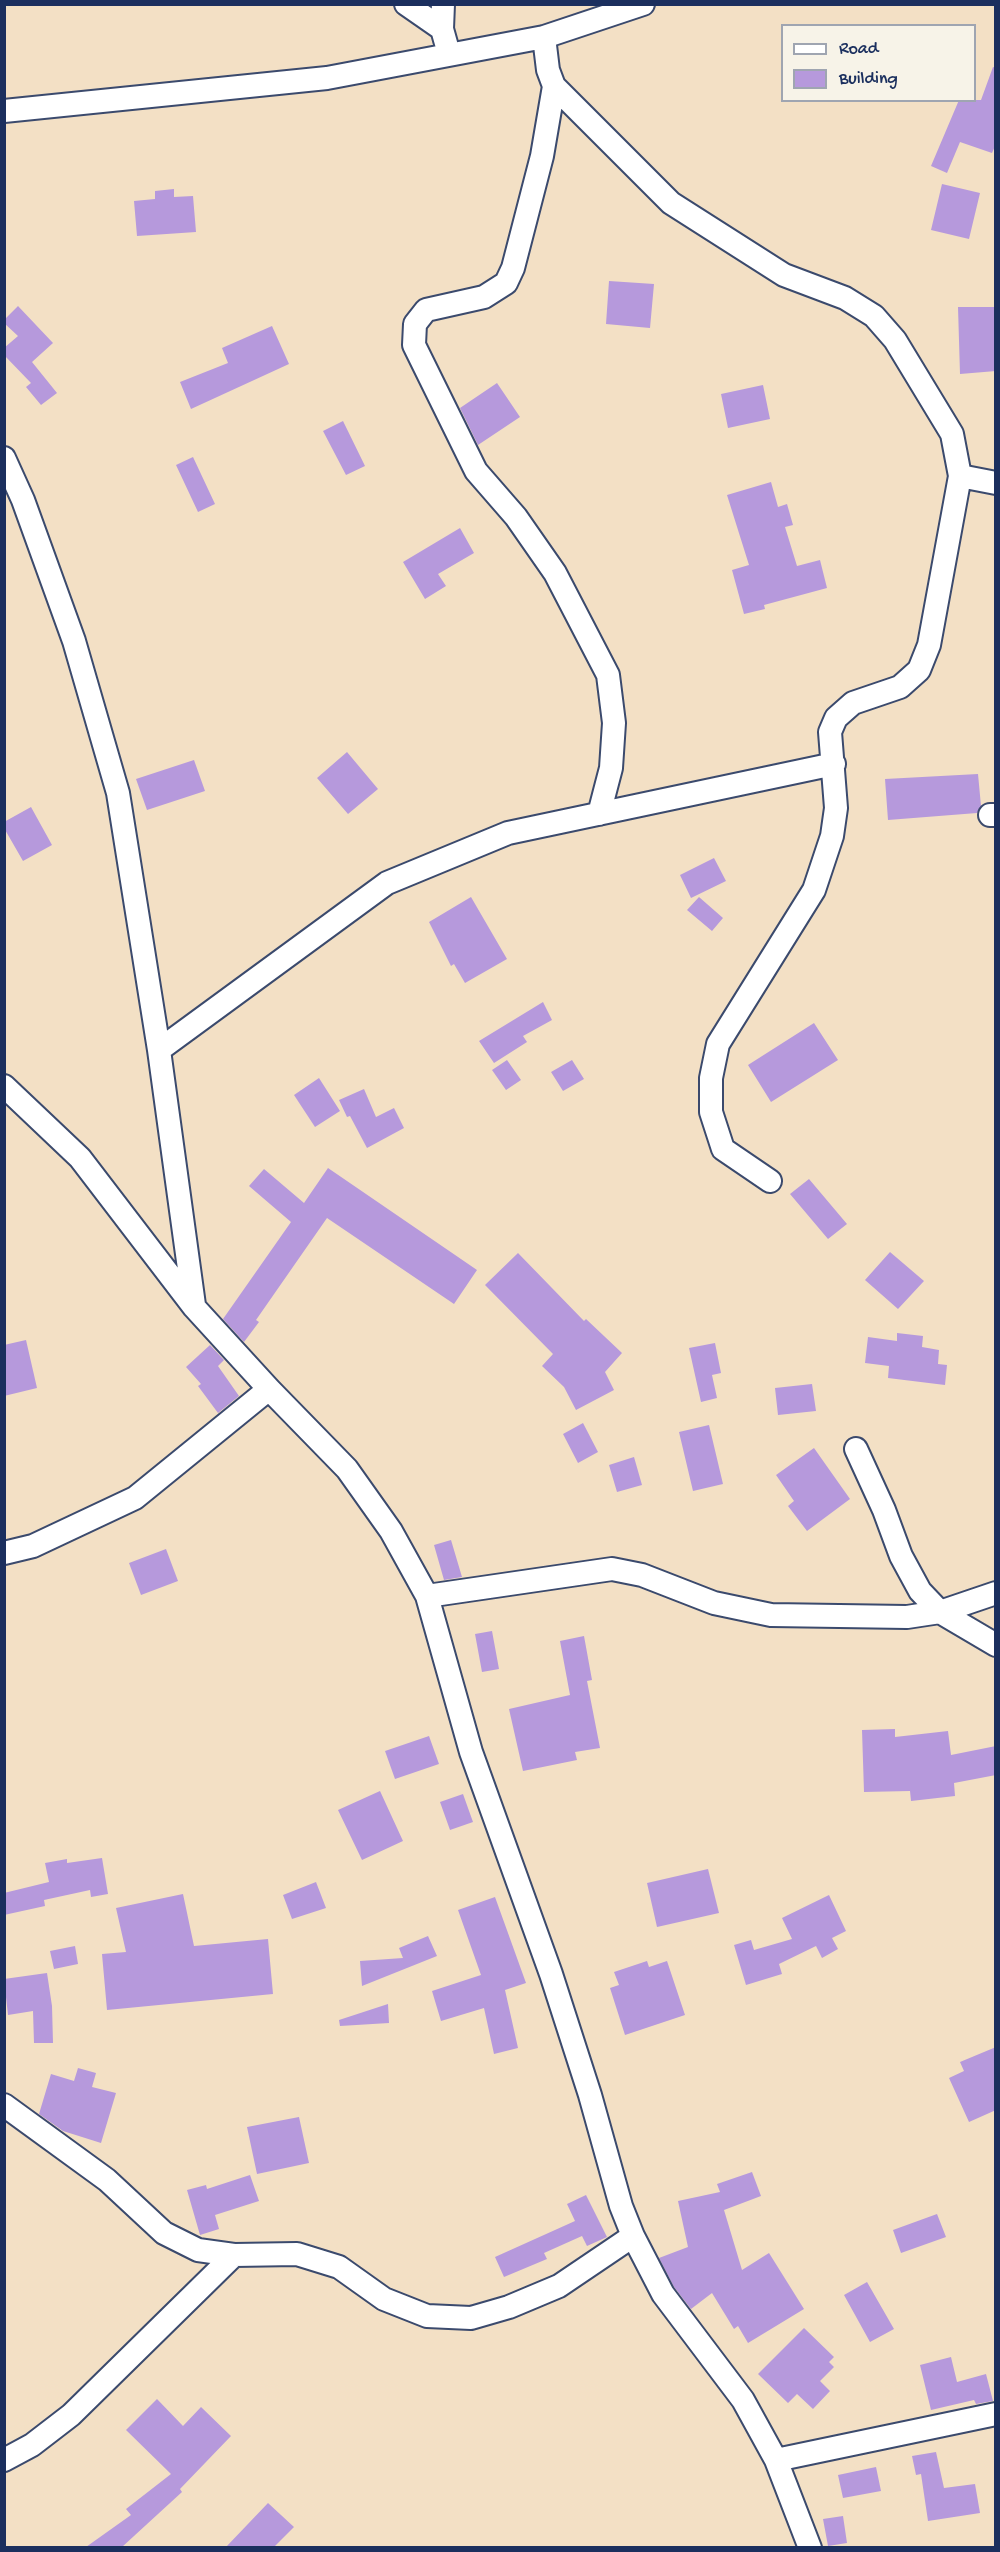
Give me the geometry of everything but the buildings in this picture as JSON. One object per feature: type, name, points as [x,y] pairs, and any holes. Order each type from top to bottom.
[{"type":"street","points":[[406,4],[442,29]]},
{"type":"street","points":[[443,4],[442,29],[449,54]]},
{"type":"street","points":[[4,111],[327,78],[544,37],[643,4]]},
{"type":"street","points":[[544,37],[548,70],[554,86],[671,203],[784,274],[845,298],[874,316],[896,340],[952,434],[960,477],[929,645],[919,670],[900,687],[854,704],[836,718],[830,732],[836,808],[832,836],[814,890],[718,1044],[711,1078],[711,1112],[723,1149],[770,1181]]},
{"type":"street","points":[[554,86],[542,156],[513,268],[506,283],[484,297],[426,310],[416,324],[414,345],[476,471],[516,517],[555,573],[608,675],[614,723],[611,768],[599,814]]},
{"type":"street","points":[[4,458],[23,500],[74,641],[118,793],[159,1050],[194,1306]]},
{"type":"street","points":[[960,477],[996,483]]},
{"type":"street","points":[[159,1050],[387,883],[508,833],[834,765]]},
{"type":"street","points":[[4,1086],[80,1158],[194,1306],[269,1389],[347,1469],[391,1531],[427,1596],[471,1752],[551,1974],[590,2095],[621,2205],[633,2236],[663,2294],[743,2400],[776,2460],[810,2547]]},
{"type":"street","points":[[4,1553],[33,1546],[135,1498],[269,1389]]},
{"type":"street","points":[[856,1449],[884,1510],[900,1556],[920,1591],[940,1612],[996,1645]]},
{"type":"street","points":[[427,1596],[612,1569],[642,1575],[714,1603],[771,1615],[907,1617],[940,1612],[996,1593]]},
{"type":"street","points":[[4,2105],[106,2180],[164,2233],[198,2250],[234,2255],[297,2254],[339,2267],[384,2299],[427,2316],[471,2318],[509,2307],[559,2286],[633,2236]]},
{"type":"street","points":[[4,2460],[32,2445],[71,2415],[234,2255]]},
{"type":"street","points":[[776,2460],[996,2414]]}]
